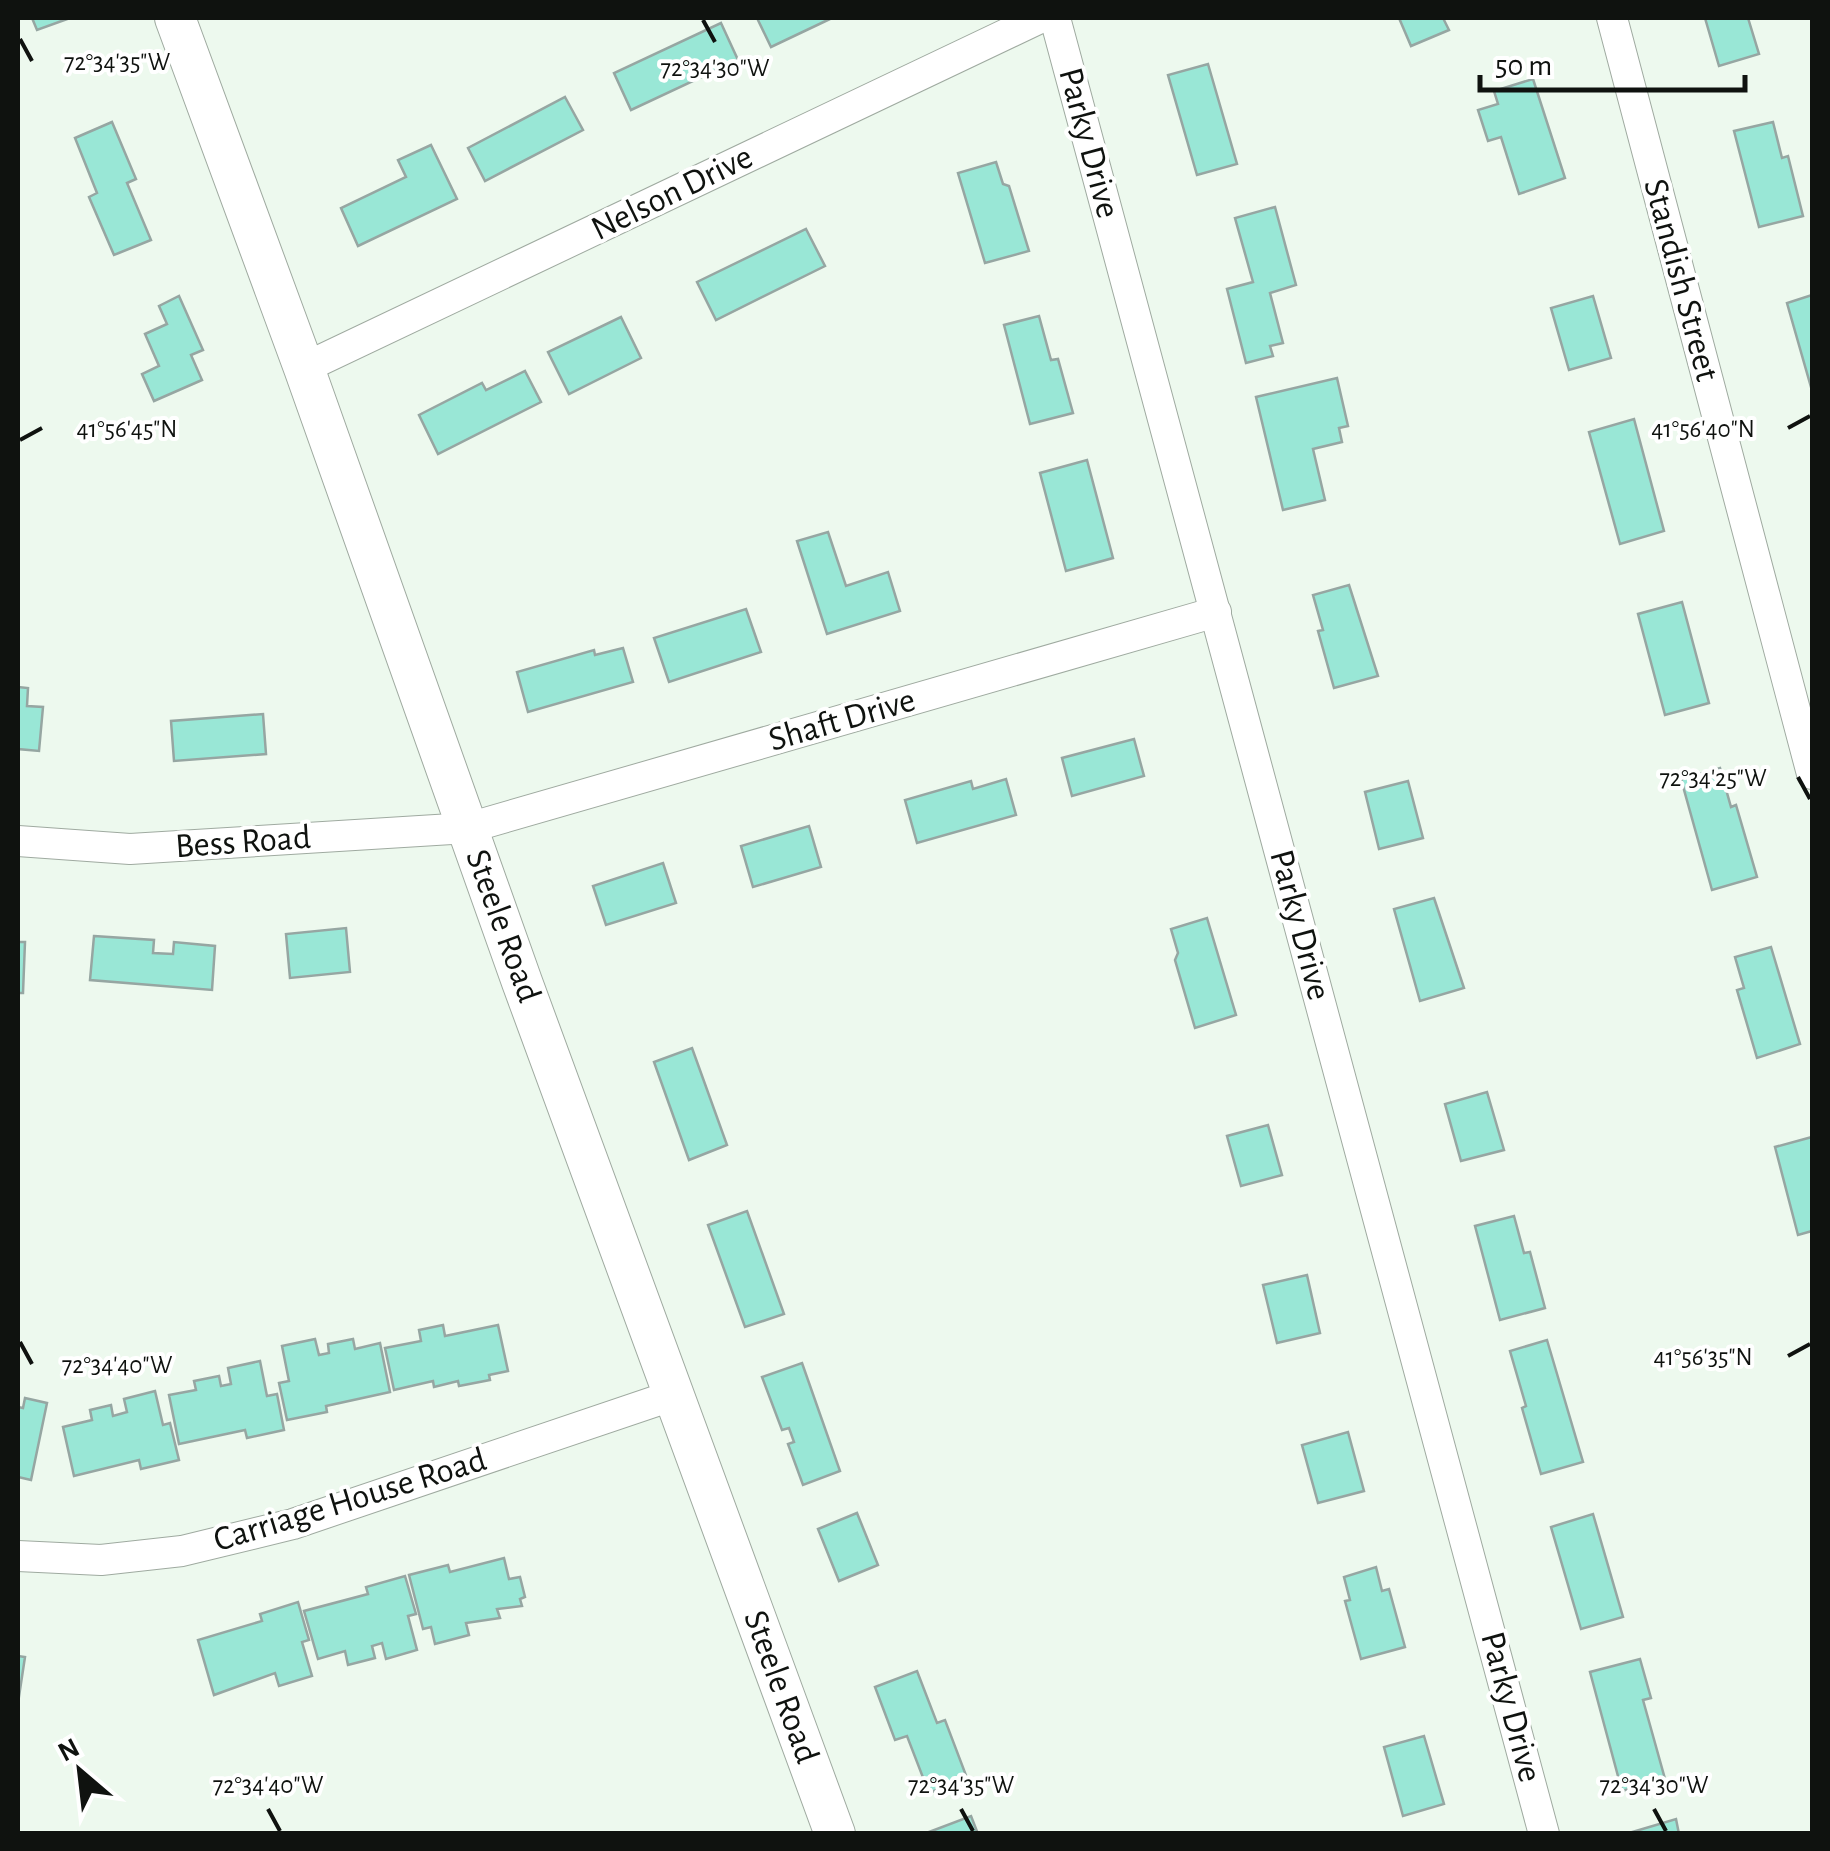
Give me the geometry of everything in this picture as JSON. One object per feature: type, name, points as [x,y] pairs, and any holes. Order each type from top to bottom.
[{"type":"street","name":"Steele Road","points":[[175,18],[834,1834]]},
{"type":"street","name":"Nelson Drive","points":[[304,368],[1040,18]]},
{"type":"street","name":"Parky Drive","points":[[1055,18],[1544,1834]]},
{"type":"street","name":"Standish Street","points":[[1612,18],[1812,774]]},
{"type":"street","name":"Shaft Drive","points":[[468,828],[1216,612]]},
{"type":"street","name":"Bess Road","points":[[18,842],[130,849],[468,828]]},
{"type":"street","name":"Carriage House Road","points":[[18,1556],[101,1560],[182,1551],[294,1524],[674,1395]]},
{"type":"building","points":[[32,18],[70,18],[37,30]]},
{"type":"building","points":[[757,18],[832,18],[771,47]]},
{"type":"building","points":[[1399,18],[1443,18],[1449,30],[1411,46]]},
{"type":"building","points":[[1705,18],[1748,18],[1759,54],[1719,66]]},
{"type":"building","points":[[721,23],[738,60],[631,110],[614,73]]},
{"type":"building","points":[[1208,64],[1237,164],[1197,175],[1168,75]]},
{"type":"building","points":[[1533,79],[1565,178],[1519,194],[1501,137],[1488,141],[1478,110],[1498,104],[1494,91]]},
{"type":"building","points":[[565,97],[583,130],[485,181],[468,148]]},
{"type":"building","points":[[112,122],[136,179],[127,183],[151,240],[114,255],[89,197],[97,193],[75,138]]},
{"type":"building","points":[[1773,122],[1782,158],[1788,156],[1803,216],[1759,227],[1734,131]]},
{"type":"building","points":[[431,145],[457,199],[358,246],[341,208],[406,177],[398,160]]},
{"type":"building","points":[[996,162],[1003,184],[1009,186],[1029,251],[985,263],[958,173]]},
{"type":"building","points":[[1275,207],[1296,285],[1270,293],[1283,343],[1270,346],[1273,356],[1246,363],[1227,289],[1253,282],[1235,218]]},
{"type":"building","points":[[806,229],[825,266],[716,320],[697,282]]},
{"type":"building","points":[[1812,295],[1812,386],[1811,387],[1787,303]]},
{"type":"building","points":[[179,296],[203,350],[191,355],[202,380],[154,401],[142,374],[159,366],[145,334],[167,324],[159,306]]},
{"type":"building","points":[[1593,296],[1611,358],[1569,370],[1551,308]]},
{"type":"building","points":[[1039,316],[1051,360],[1058,359],[1073,413],[1030,424],[1004,325]]},
{"type":"building","points":[[621,317],[641,358],[569,394],[548,352]]},
{"type":"building","points":[[525,371],[541,402],[438,454],[419,415],[482,383],[486,390]]},
{"type":"building","points":[[1337,378],[1348,426],[1339,428],[1342,442],[1313,449],[1325,500],[1283,510],[1256,397]]},
{"type":"building","points":[[1634,419],[1664,531],[1620,544],[1589,432]]},
{"type":"building","points":[[1087,460],[1113,558],[1066,571],[1040,473]]},
{"type":"building","points":[[828,532],[846,586],[888,572],[900,611],[827,634],[797,541]]},
{"type":"building","points":[[1349,585],[1378,676],[1334,688],[1318,631],[1323,630],[1313,595]]},
{"type":"building","points":[[1682,602],[1709,703],[1665,715],[1638,614]]},
{"type":"building","points":[[746,609],[761,652],[669,682],[654,638]]},
{"type":"building","points":[[623,648],[633,682],[528,712],[517,672],[594,650],[595,655]]},
{"type":"building","points":[[18,687],[28,688],[27,706],[43,707],[39,751],[18,749]]},
{"type":"building","points":[[263,714],[266,754],[174,761],[171,721]]},
{"type":"building","points":[[1134,739],[1144,776],[1072,796],[1062,758]]},
{"type":"building","points":[[1720,768],[1731,807],[1736,805],[1757,877],[1712,890],[1681,779]]},
{"type":"building","points":[[1006,779],[1016,815],[917,843],[905,800],[971,781],[973,789]]},
{"type":"building","points":[[1408,781],[1423,838],[1379,849],[1365,792]]},
{"type":"building","points":[[809,826],[821,867],[753,887],[741,846]]},
{"type":"building","points":[[663,863],[676,903],[606,925],[593,886]]},
{"type":"building","points":[[1434,898],[1464,988],[1420,1001],[1394,909]]},
{"type":"building","points":[[1207,918],[1236,1015],[1195,1028],[1175,960],[1178,953],[1171,929]]},
{"type":"building","points":[[346,928],[350,972],[290,978],[286,934]]},
{"type":"building","points":[[94,936],[154,940],[153,953],[173,954],[174,942],[215,946],[212,990],[90,980]]},
{"type":"building","points":[[18,942],[25,942],[23,993],[18,993]]},
{"type":"building","points":[[1771,947],[1800,1044],[1757,1058],[1737,990],[1744,988],[1735,957]]},
{"type":"building","points":[[692,1048],[727,1145],[689,1160],[654,1062]]},
{"type":"building","points":[[1487,1092],[1504,1150],[1461,1161],[1445,1104]]},
{"type":"building","points":[[1268,1125],[1282,1175],[1241,1186],[1227,1136]]},
{"type":"building","points":[[1812,1137],[1812,1231],[1798,1235],[1775,1147]]},
{"type":"building","points":[[747,1211],[784,1314],[745,1327],[708,1225]]},
{"type":"building","points":[[1514,1216],[1524,1253],[1530,1252],[1545,1308],[1500,1320],[1475,1226]]},
{"type":"building","points":[[1307,1275],[1320,1333],[1277,1343],[1263,1285]]},
{"type":"building","points":[[443,1325],[445,1336],[498,1325],[508,1371],[489,1375],[490,1380],[459,1386],[458,1381],[434,1387],[433,1381],[394,1390],[385,1348],[421,1341],[419,1330]]},
{"type":"building","points":[[315,1339],[319,1355],[329,1353],[328,1344],[353,1339],[355,1349],[380,1343],[390,1392],[326,1406],[327,1412],[287,1420],[279,1383],[289,1381],[282,1346]]},
{"type":"building","points":[[1547,1340],[1583,1462],[1541,1474],[1510,1351]]},
{"type":"building","points":[[260,1361],[267,1396],[277,1394],[284,1430],[247,1438],[245,1430],[179,1444],[169,1395],[196,1390],[194,1381],[219,1376],[221,1386],[231,1384],[228,1368]]},
{"type":"building","points":[[802,1363],[840,1471],[803,1485],[788,1444],[794,1442],[789,1428],[782,1430],[762,1377]]},
{"type":"building","points":[[155,1391],[163,1425],[170,1423],[179,1460],[141,1469],[139,1460],[74,1476],[63,1427],[92,1420],[90,1410],[111,1405],[113,1416],[127,1412],[124,1399]]},
{"type":"building","points":[[25,1398],[47,1403],[31,1480],[18,1477],[18,1407],[23,1408]]},
{"type":"building","points":[[1348,1432],[1364,1491],[1318,1503],[1302,1445]]},
{"type":"building","points":[[857,1513],[878,1565],[839,1581],[818,1529]]},
{"type":"building","points":[[1593,1514],[1623,1617],[1581,1629],[1551,1527]]},
{"type":"building","points":[[504,1558],[509,1579],[520,1577],[525,1597],[520,1599],[522,1606],[497,1609],[500,1618],[466,1623],[469,1635],[435,1644],[431,1627],[423,1629],[409,1575],[448,1565],[450,1572]]},
{"type":"building","points":[[1376,1567],[1382,1591],[1389,1589],[1405,1647],[1361,1659],[1345,1601],[1350,1600],[1344,1577]]},
{"type":"building","points":[[405,1576],[416,1614],[408,1616],[417,1650],[386,1659],[382,1643],[372,1646],[375,1658],[348,1665],[345,1651],[318,1659],[304,1611],[368,1594],[366,1587]]},
{"type":"building","points":[[298,1602],[309,1640],[302,1642],[312,1676],[279,1686],[275,1673],[214,1695],[198,1640],[262,1621],[260,1614]]},
{"type":"building","points":[[18,1656],[25,1657],[18,1703]]},
{"type":"building","points":[[1640,1659],[1651,1698],[1643,1700],[1665,1779],[1622,1791],[1590,1672]]},
{"type":"building","points":[[917,1671],[937,1723],[945,1720],[967,1778],[929,1793],[907,1736],[895,1740],[875,1687]]},
{"type":"building","points":[[1424,1736],[1444,1804],[1403,1816],[1384,1747]]},
{"type":"building","points":[[971,1816],[978,1834],[929,1832]]},
{"type":"building","points":[[1676,1819],[1679,1834],[1629,1834],[1629,1833]]}]
